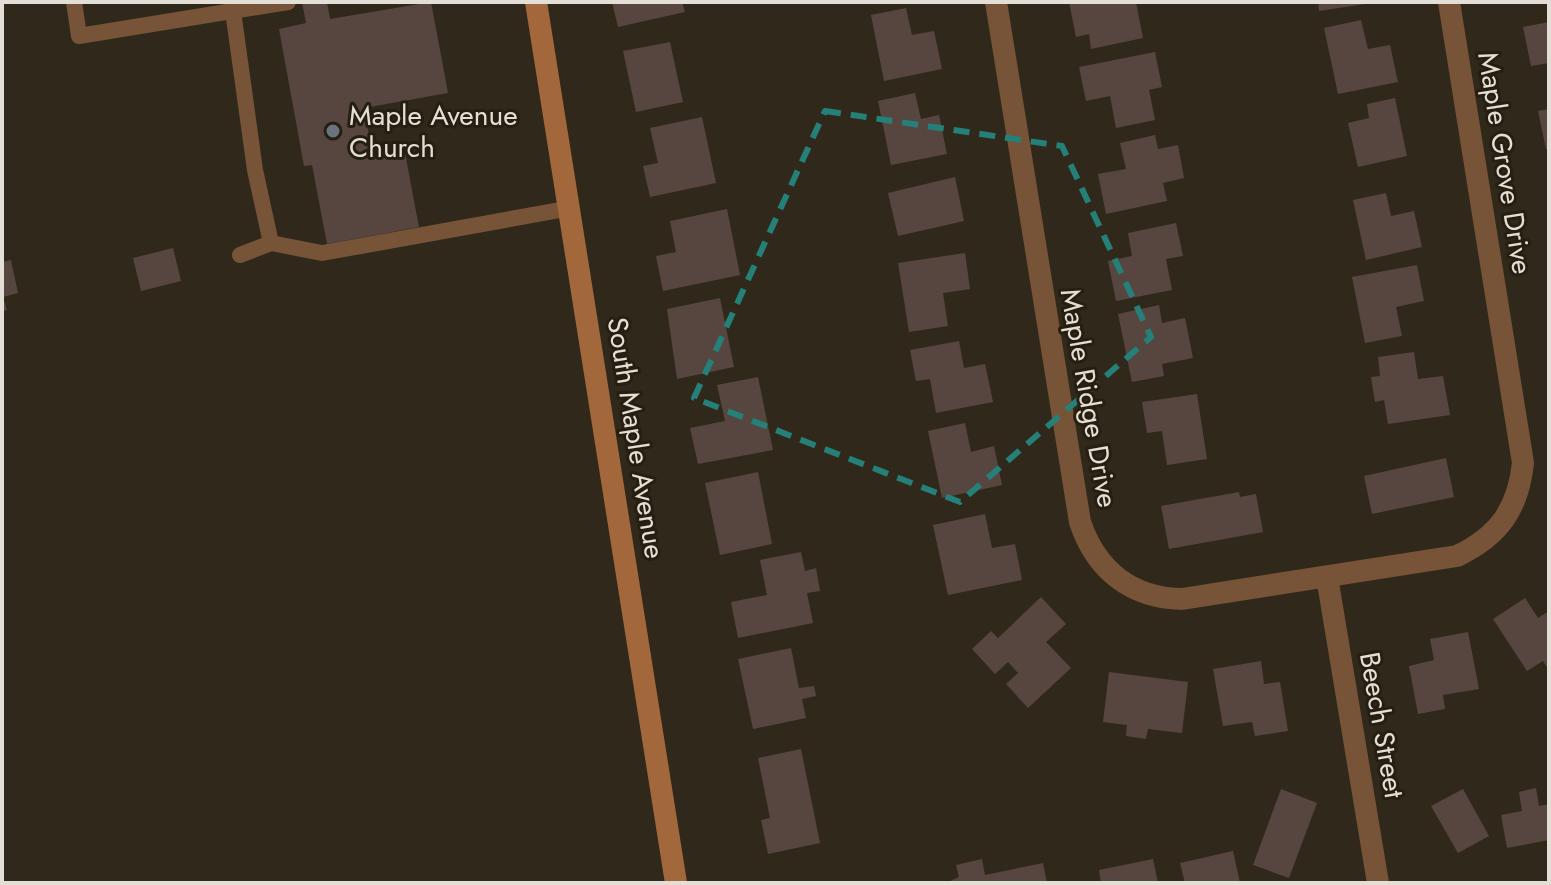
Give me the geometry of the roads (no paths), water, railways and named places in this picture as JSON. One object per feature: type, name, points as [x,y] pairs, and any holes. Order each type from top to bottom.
[{"type":"main road","name":"South Maple Avenue","points":[[536,2],[676,883]]},
{"type":"street","name":"Maple Ridge Drive","points":[[996,2],[1055,385],[1080,522],[1087,543],[1100,563],[1118,580],[1139,592],[1163,599],[1207,597],[1327,577]]},
{"type":"street","name":"Maple Grove Drive","points":[[1327,577],[1457,556],[1481,544],[1499,529],[1520,488],[1523,463],[1449,2]]},
{"type":"street","name":"Beech Street","points":[[1327,577],[1378,883]]},
{"type":"lane","points":[[74,2],[79,36],[288,2]]},
{"type":"lane","points":[[233,11],[255,170],[271,243]]},
{"type":"lane","points":[[240,255],[271,243],[322,253],[571,208]]},
{"type":"place","name":"Maple Avenue Church","points":[[333,131]]}]
